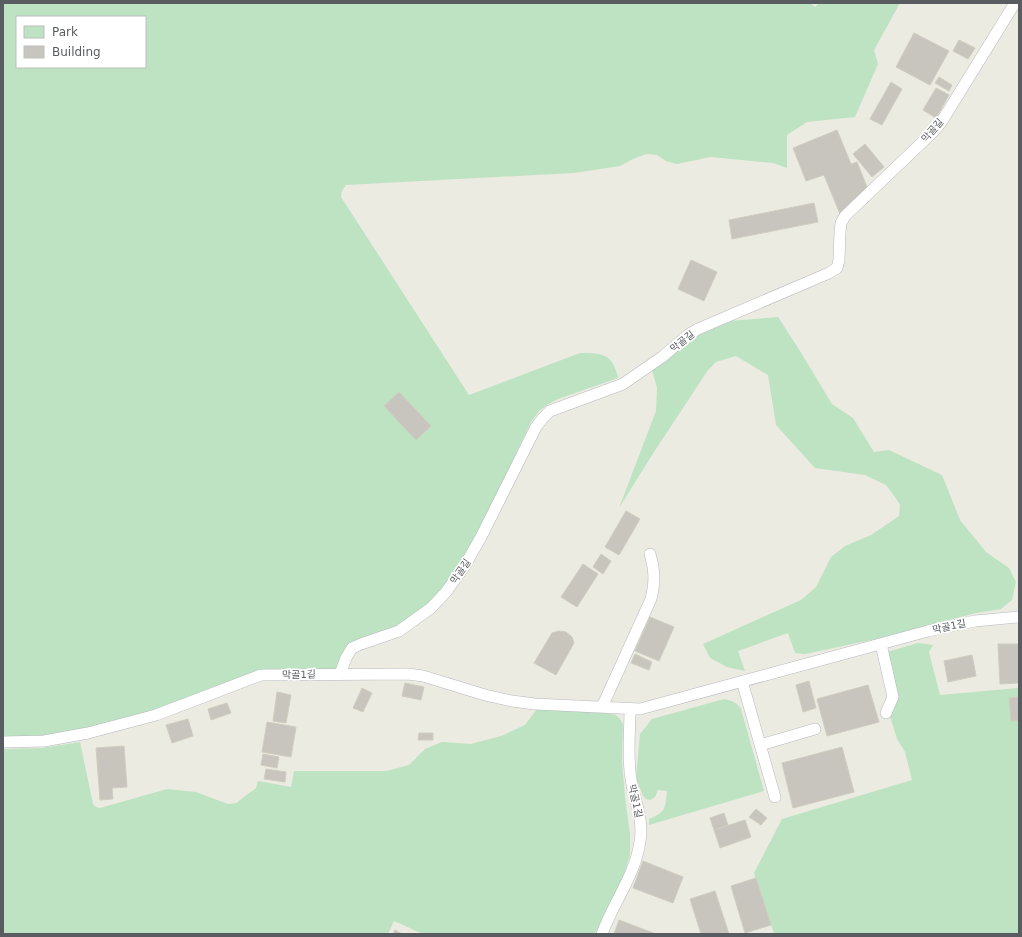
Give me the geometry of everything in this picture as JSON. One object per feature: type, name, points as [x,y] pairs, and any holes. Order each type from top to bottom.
[{"type":"lane","name":"막골길","points":[[340,674],[346,658],[352,648],[399,631],[431,608],[446,592],[464,567],[482,537],[536,427],[550,411],[623,384],[646,369],[688,335],[698,329],[829,274],[837,268],[839,260],[841,223],[845,216],[938,126],[1016,3]]},
{"type":"lane","points":[[602,707],[651,599],[654,587],[654,571],[650,554]]},
{"type":"lane","name":"막골1길","points":[[3,742],[44,741],[88,733],[156,715],[261,675],[408,674],[423,676],[485,695],[512,701],[535,704],[640,709],[928,631],[975,621],[1019,617]]},
{"type":"lane","points":[[880,644],[893,697],[886,714]]},
{"type":"lane","points":[[742,681],[775,797]]},
{"type":"lane","name":"막골1길","points":[[602,934],[607,920],[636,861],[640,842],[641,816],[631,779],[630,766],[630,709]]},
{"type":"lane","points":[[760,745],[815,729]]},
{"type":"green space","points":[[3,3],[810,3],[815,7],[819,3],[900,3],[874,50],[878,64],[855,117],[807,122],[787,135],[787,168],[773,163],[711,157],[677,164],[666,161],[657,155],[646,154],[620,166],[574,173],[346,185],[342,191],[341,197],[469,395],[580,353],[606,356],[613,364],[618,378],[558,399],[539,411],[531,422],[481,527],[463,560],[447,584],[418,613],[396,627],[354,642],[345,648],[337,670],[261,670],[155,711],[88,729],[44,737],[3,738]]},
{"type":"green space","points":[[778,317],[832,404],[853,418],[874,452],[889,450],[942,475],[960,520],[986,552],[1009,568],[1016,582],[1012,600],[1001,609],[976,613],[876,639],[805,654],[795,653],[788,633],[738,651],[745,671],[727,667],[710,658],[703,644],[801,600],[816,587],[831,557],[845,546],[871,535],[899,516],[900,505],[886,485],[865,475],[815,468],[776,425],[768,375],[736,356],[716,362],[708,370],[619,508],[656,411],[657,388],[652,370],[697,333],[729,321]]},
{"type":"green space","points":[[918,643],[933,645],[929,652],[940,695],[1019,688],[1019,934],[774,934],[754,873],[782,819],[912,780],[905,752],[897,739],[890,716],[898,698],[887,652]]},
{"type":"green space","points":[[724,699],[734,702],[741,709],[764,791],[649,825],[649,819],[662,812],[664,809],[667,791],[658,790],[655,797],[650,800],[643,796],[636,778],[640,734],[652,719]]},
{"type":"green space","points":[[537,709],[606,713],[616,715],[623,724],[622,762],[630,834],[630,854],[624,875],[595,934],[423,934],[394,921],[388,934],[3,934],[3,749],[42,748],[80,742],[93,804],[100,808],[167,789],[196,792],[228,804],[236,803],[256,788],[258,781],[291,787],[294,771],[386,771],[409,765],[425,749],[442,742],[471,744],[501,736],[525,725]]},
{"type":"building","points":[[914,33],[949,51],[930,85],[896,67]]},
{"type":"building","points":[[959,40],[975,48],[968,59],[953,51]]},
{"type":"building","points":[[939,77],[952,85],[949,91],[935,83]]},
{"type":"building","points":[[891,82],[902,89],[882,125],[870,119]]},
{"type":"building","points":[[936,88],[949,95],[936,118],[923,110]]},
{"type":"building","points":[[837,130],[851,164],[857,162],[867,187],[840,214],[824,175],[806,181],[793,148]]},
{"type":"building","points":[[865,144],[884,167],[872,177],[853,154]]},
{"type":"building","points":[[814,203],[818,222],[732,239],[729,220]]},
{"type":"building","points":[[691,260],[717,272],[704,301],[678,289]]},
{"type":"building","points":[[399,392],[431,426],[416,440],[384,406]]},
{"type":"building","points":[[626,511],[640,519],[619,555],[605,547]]},
{"type":"building","points":[[601,554],[611,561],[603,574],[593,567]]},
{"type":"building","points":[[583,564],[598,574],[577,607],[561,597]]},
{"type":"building","points":[[650,617],[674,627],[659,661],[635,651]]},
{"type":"building","points":[[559,631],[566,632],[572,637],[574,643],[556,675],[534,663],[552,633]]},
{"type":"building","points":[[998,644],[1019,644],[1019,683],[1000,684]]},
{"type":"building","points":[[635,654],[652,662],[649,670],[631,663]]},
{"type":"building","points":[[972,655],[976,676],[948,682],[944,661]]},
{"type":"building","points":[[809,681],[816,708],[803,712],[796,685]]},
{"type":"building","points":[[405,683],[424,687],[421,700],[402,696]]},
{"type":"building","points":[[868,685],[879,722],[827,736],[817,699]]},
{"type":"building","points":[[362,688],[372,693],[363,712],[353,708]]},
{"type":"building","points":[[277,692],[291,695],[286,723],[273,721]]},
{"type":"building","points":[[1019,697],[1019,720],[1011,721],[1009,698]]},
{"type":"building","points":[[227,703],[231,713],[211,720],[208,709]]},
{"type":"building","points":[[188,719],[193,736],[172,743],[166,725]]},
{"type":"building","points":[[267,722],[296,727],[291,757],[262,752]]},
{"type":"building","points":[[419,733],[433,733],[433,740],[418,740]]},
{"type":"building","points":[[124,746],[127,787],[112,788],[113,799],[100,800],[96,748]]},
{"type":"building","points":[[842,747],[854,792],[793,808],[782,763]]},
{"type":"building","points":[[263,754],[279,757],[277,768],[261,765]]},
{"type":"building","points":[[266,769],[286,772],[285,782],[264,779]]},
{"type":"building","points":[[756,809],[767,818],[761,825],[749,817]]},
{"type":"building","points":[[724,813],[728,825],[714,830],[710,818]]},
{"type":"building","points":[[745,820],[751,837],[720,848],[714,830]]},
{"type":"building","points":[[643,861],[683,877],[673,903],[633,888]]},
{"type":"building","points":[[756,878],[771,925],[745,933],[731,886]]},
{"type":"building","points":[[715,891],[729,934],[701,934],[690,899]]},
{"type":"building","points":[[619,920],[656,934],[614,934]]},
{"type":"building","points":[[395,930],[402,934],[393,934]]}]
